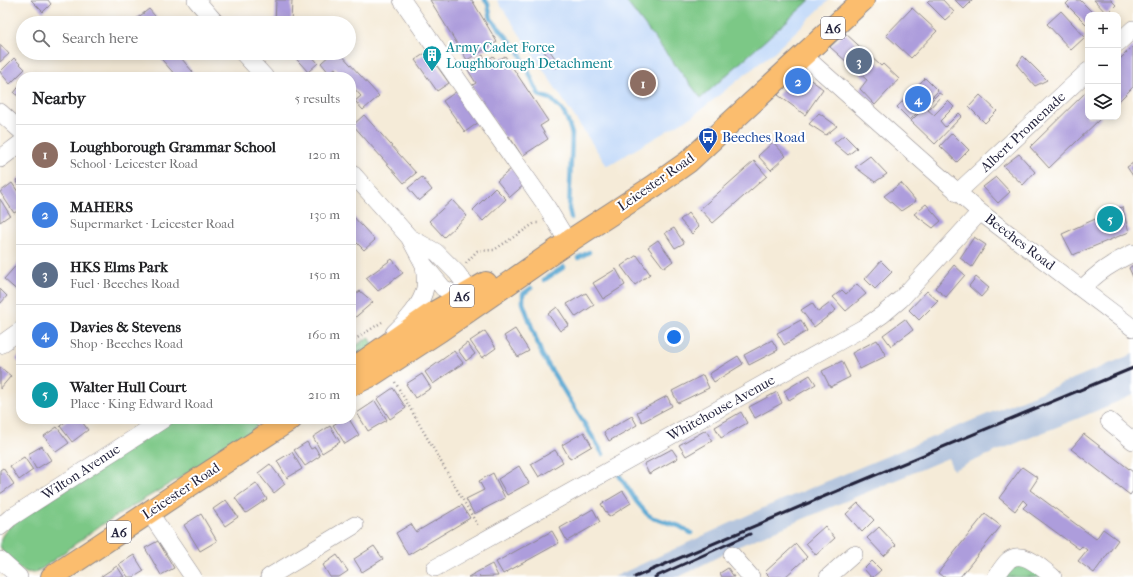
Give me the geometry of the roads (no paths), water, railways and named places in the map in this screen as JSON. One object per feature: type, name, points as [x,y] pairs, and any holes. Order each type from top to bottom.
[{"type":"highway","name":"Leicester Road","points":[[356,382],[386,366],[461,316],[496,285],[568,242],[688,162],[863,0]]},
{"type":"highway","name":"Leicester Road","points":[[357,367],[430,315],[466,294],[496,285]]},
{"type":"highway","name":"Leicester Road","points":[[52,577],[278,424]]},
{"type":"street","points":[[196,0],[210,16]]},
{"type":"street","points":[[402,0],[545,204],[568,242]]},
{"type":"street","points":[[1121,40],[1133,29]]},
{"type":"street","name":"Beeches Road","points":[[804,55],[957,193],[1133,328]]},
{"type":"street","points":[[249,60],[260,72]]},
{"type":"street","name":"Albert Promenade","points":[[957,193],[1085,74]]},
{"type":"street","points":[[0,112],[16,126]]},
{"type":"street","points":[[0,159],[16,147]]},
{"type":"street","points":[[356,178],[409,237],[424,265],[443,288],[453,294],[466,294]]},
{"type":"street","name":"Whitehouse Avenue","points":[[435,568],[863,328],[882,315],[902,298],[980,212]]},
{"type":"street","points":[[409,237],[436,252],[457,273],[465,284],[467,304],[461,316]]},
{"type":"street","points":[[1082,288],[1106,267],[1133,253]]},
{"type":"street","points":[[357,367],[398,329],[421,299],[425,288],[424,265]]},
{"type":"street","points":[[457,273],[496,285]]},
{"type":"street","points":[[0,345],[16,334]]},
{"type":"street","points":[[1109,421],[1133,441]]},
{"type":"street","name":"Wilton Avenue","points":[[0,527],[10,518],[156,424]]},
{"type":"street","points":[[149,512],[193,577]]},
{"type":"street","points":[[269,577],[355,525]]},
{"type":"street","points":[[828,577],[854,554]]},
{"type":"street","points":[[732,555],[751,577]]},
{"type":"street","points":[[996,577],[1010,559],[1020,557],[1032,561],[1053,577]]},
{"type":"street","points":[[0,560],[19,577]]},
{"type":"waterway","points":[[485,0],[488,4],[491,19],[519,51],[539,95],[551,99],[562,110],[567,119],[572,134],[569,209],[571,218]]},
{"type":"waterway","points":[[578,258],[589,252]]},
{"type":"waterway","points":[[544,280],[564,267]]},
{"type":"waterway","points":[[531,288],[523,294],[523,303],[542,355],[603,454]]},
{"type":"waterway","points":[[619,475],[636,501],[647,514],[653,518],[679,526],[691,533]]},
{"type":"railway","points":[[635,577],[1133,368]]},
{"type":"railway","points":[[655,577],[750,534]]},
{"type":"place","name":"HKS Elms Park","points":[[859,61]]},
{"type":"place","name":"Army Cadet Force Loughborough Detachment","points":[[432,72]]},
{"type":"place","name":"MAHERS","points":[[798,81]]},
{"type":"place","name":"Loughborough Grammar School","points":[[643,83]]},
{"type":"place","name":"Davies & Stevens","points":[[918,99]]},
{"type":"place","name":"Beeches Road","points":[[708,154]]},
{"type":"place","name":"Walter Hull Court","points":[[1110,219]]}]
